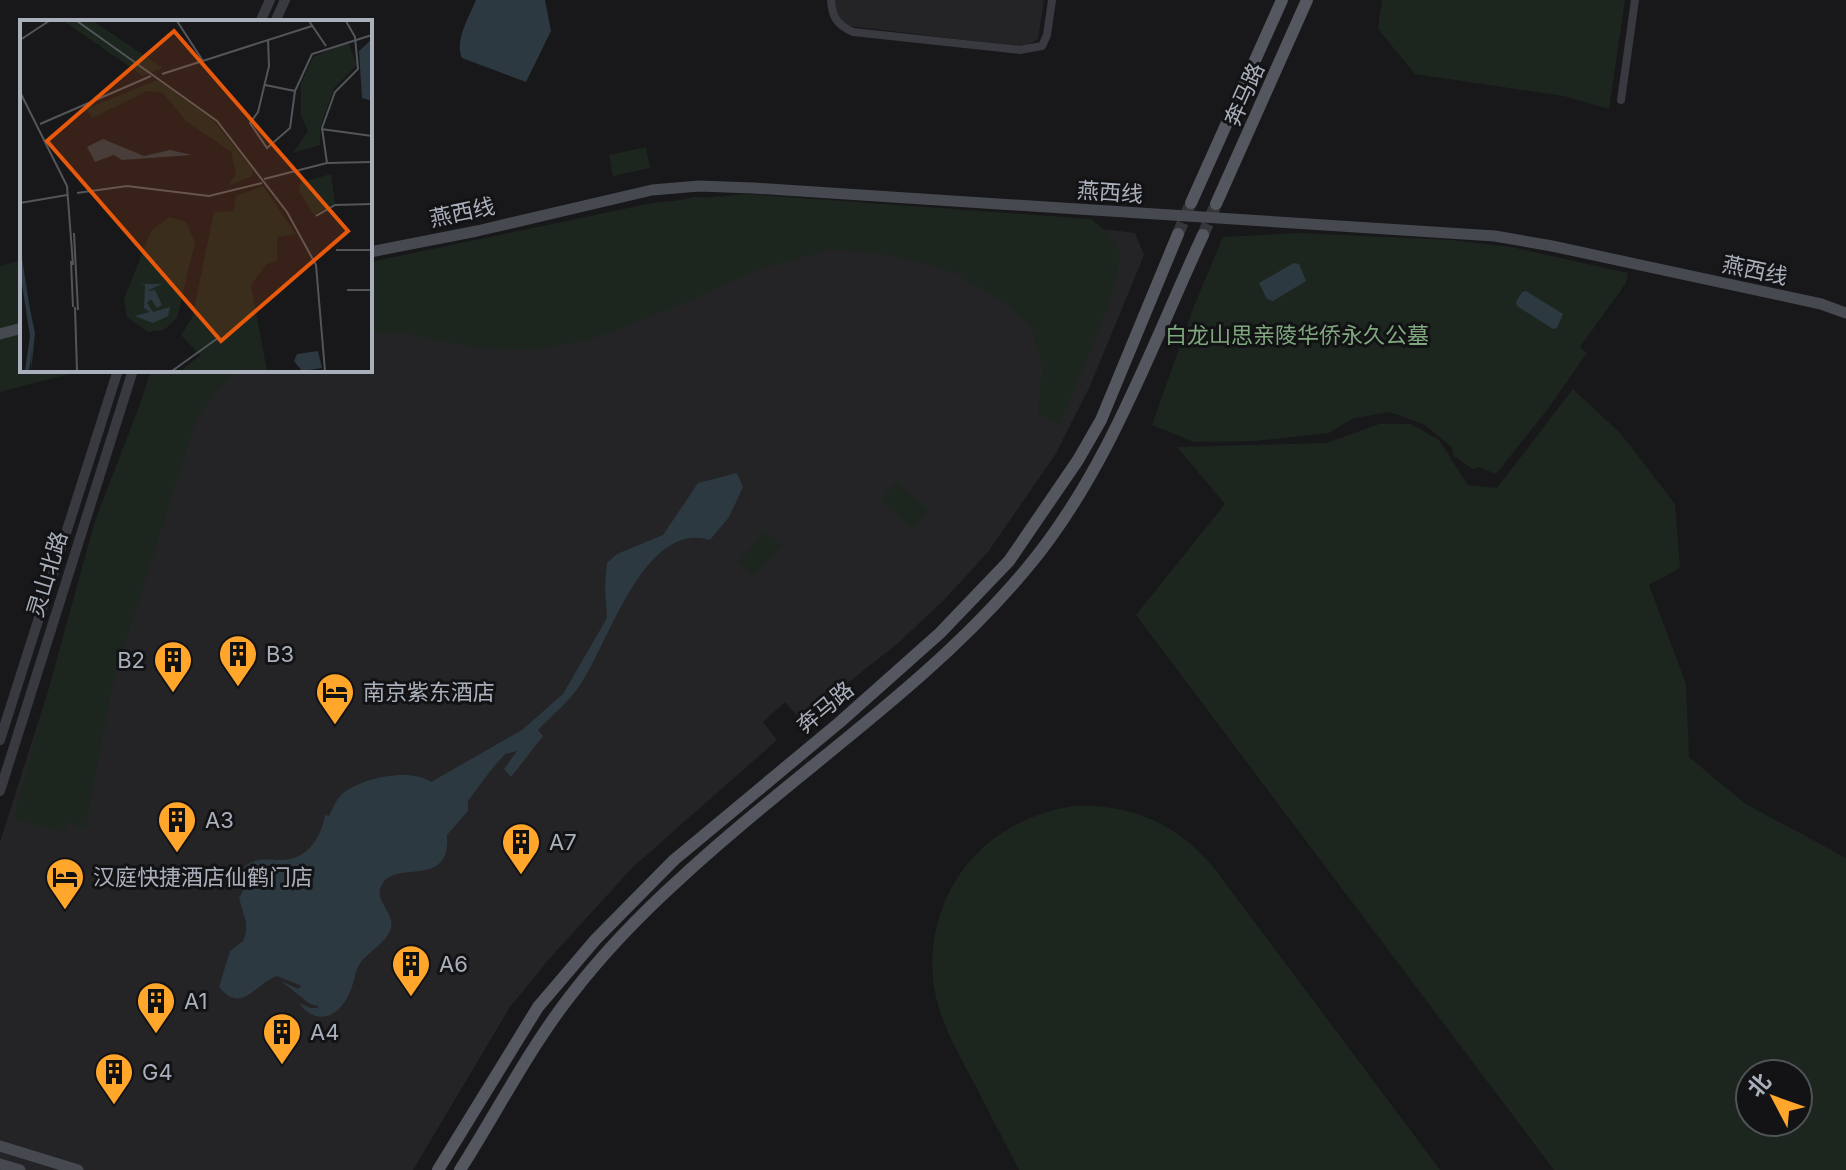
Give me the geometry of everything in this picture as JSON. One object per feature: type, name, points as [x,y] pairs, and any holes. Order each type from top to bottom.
[{"type":"main road","name":"奔马路","points":[[1191,203],[1282,0]]},
{"type":"main road","name":"奔马路","points":[[1216,204],[1307,0]]},
{"type":"main road","name":"燕西线","points":[[372,252],[477,231],[652,190],[699,186],[753,188],[1495,236],[1821,304],[1846,313]]},
{"type":"main road","name":"奔马路","points":[[438,1170],[538,1007],[607,928],[674,860],[840,722],[940,633],[1009,561],[1101,420],[1178,234]]},
{"type":"main road","name":"奔马路","points":[[460,1170],[554,1017],[633,925],[728,837],[913,684],[957,643],[1029,566],[1093,473],[1203,235]]},
{"type":"main road","points":[[0,334],[20,329]]},
{"type":"main road","points":[[0,1146],[78,1170]]},
{"type":"main road","points":[[0,1164],[20,1170]]},
{"type":"street","points":[[261,20],[270,0]]},
{"type":"street","points":[[276,20],[285,0]]},
{"type":"street","points":[[831,0],[831,12],[836,22],[853,32],[1020,50],[1042,46],[1047,35],[1052,0]]},
{"type":"street","points":[[1621,100],[1635,0]]},
{"type":"street","name":"灵山北路","points":[[0,740],[117,372]]},
{"type":"street","name":"灵山北路","points":[[0,791],[132,372]]},
{"type":"shaded area","points":[[476,0],[545,0],[551,31],[526,82],[462,58],[461,37]]},
{"type":"shaded area","points":[[832,0],[1044,0],[1038,39],[1026,47],[848,26],[840,23]]},
{"type":"shaded area","points":[[695,197],[961,212],[1135,233],[1144,255],[1090,386],[1055,455],[988,552],[944,600],[897,644],[801,720],[785,702],[763,722],[777,740],[633,867],[510,1007],[413,1170],[0,1170],[0,842],[150,372],[372,372],[372,264]]},
{"type":"shaded area","points":[[1294,263],[1299,264],[1306,281],[1273,301],[1267,299],[1259,283]]},
{"type":"shaded area","points":[[1526,291],[1563,314],[1557,328],[1553,329],[1517,306],[1522,292]]},
{"type":"shaded area","points":[[737,473],[743,487],[729,517],[710,540],[687,539],[666,548],[647,566],[616,616],[580,685],[538,730],[543,736],[511,777],[504,769],[517,751],[505,754],[491,770],[468,801],[468,811],[447,835],[446,852],[441,862],[422,871],[400,873],[383,883],[380,895],[390,916],[391,928],[359,965],[351,991],[339,1009],[326,1016],[312,1015],[299,1003],[310,1008],[318,1006],[310,1004],[281,981],[298,989],[302,986],[277,976],[241,998],[227,995],[219,987],[230,951],[243,941],[246,932],[239,898],[243,891],[239,888],[245,866],[258,860],[290,859],[305,852],[320,832],[325,815],[329,816],[340,796],[350,788],[373,779],[399,775],[411,775],[431,782],[522,730],[563,694],[607,618],[607,563],[617,554],[663,535],[698,483]]},
{"type":"green space","points":[[1382,0],[1625,0],[1609,109],[1564,96],[1415,74],[1378,29]]},
{"type":"green space","points":[[646,147],[650,168],[613,176],[609,155]]},
{"type":"green space","points":[[745,194],[1091,219],[1114,241],[1119,251],[1119,265],[1107,309],[1059,425],[1038,413],[1042,366],[1031,326],[1006,304],[954,272],[896,256],[831,249],[758,270],[589,340],[530,350],[478,348],[402,333],[372,334],[372,262],[652,203]]},
{"type":"green space","name":"白龙山思亲陵华侨永久公墓","points":[[1300,233],[1451,240],[1511,247],[1628,273],[1626,283],[1580,347],[1587,353],[1496,474],[1479,467],[1473,469],[1453,456],[1452,447],[1425,425],[1390,412],[1354,418],[1329,433],[1255,441],[1194,442],[1152,425],[1194,306],[1223,237]]},
{"type":"green space","points":[[20,261],[20,372],[77,372],[0,392],[0,266]]},
{"type":"green space","points":[[152,372],[232,372],[197,417],[114,678],[85,829],[68,822],[65,832],[13,819],[94,524]]},
{"type":"green space","points":[[1573,389],[1621,434],[1675,504],[1680,568],[1649,585],[1686,684],[1689,757],[1744,803],[1846,858],[1846,1170],[1554,1170],[1136,615],[1225,504],[1177,447],[1327,443],[1379,424],[1411,424],[1439,440],[1468,485],[1497,488]]},
{"type":"green space","points":[[896,482],[929,510],[913,529],[880,501]]},
{"type":"green space","points":[[765,531],[782,545],[754,576],[738,562]]},
{"type":"green space","points":[[1075,806],[1096,806],[1134,813],[1169,829],[1200,853],[1440,1170],[1019,1170],[943,1020],[933,972],[935,933],[940,914],[957,878],[991,841],[1030,818]]},
{"type":"tunnel","points":[[1178,234],[1191,203]]},
{"type":"tunnel","points":[[1203,235],[1216,204]]},
{"type":"place","name":"B3","points":[[238,688]]},
{"type":"place","name":"B2","points":[[173,694]]},
{"type":"place","name":"南京紫东酒店","points":[[335,726]]},
{"type":"place","name":"A3","points":[[177,854]]},
{"type":"place","name":"A7","points":[[521,876]]},
{"type":"place","name":"汉庭快捷酒店仙鹤门店","points":[[65,911]]},
{"type":"place","name":"A6","points":[[411,998]]},
{"type":"place","name":"A1","points":[[156,1035]]},
{"type":"place","name":"A4","points":[[282,1066]]},
{"type":"place","name":"G4","points":[[114,1106]]}]
